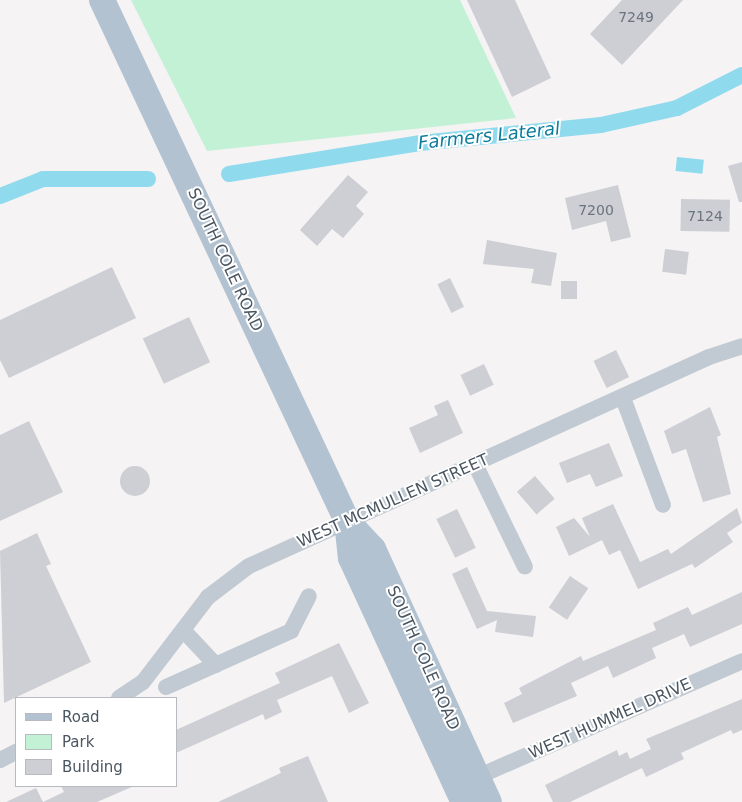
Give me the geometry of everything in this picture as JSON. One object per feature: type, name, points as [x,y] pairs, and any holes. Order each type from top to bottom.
[{"type":"main road","name":"SOUTH COLE ROAD","points":[[102,0],[347,521],[373,549],[489,802]]},
{"type":"main road","name":"SOUTH COLE ROAD","points":[[347,521],[351,558],[464,802]]},
{"type":"street","name":"WEST MCMULLEN STREET","points":[[120,697],[143,682],[208,597],[249,566],[742,346]]},
{"type":"street","points":[[623,398],[663,505]]},
{"type":"street","points":[[475,464],[525,567]]},
{"type":"street","points":[[166,687],[291,631],[309,596]]},
{"type":"street","points":[[183,630],[216,664]]},
{"type":"street","name":"WEST HUMMEL DRIVE","points":[[477,777],[742,661]]},
{"type":"street","points":[[0,760],[15,752]]},
{"type":"green space","points":[[131,0],[460,0],[516,118],[207,151]]},
{"type":"water","points":[[677,157],[704,160],[702,174],[676,171]]},
{"type":"building","points":[[467,0],[515,0],[551,78],[512,97]]},
{"type":"building","points":[[622,0],[683,0],[622,65],[590,34]]},
{"type":"building","points":[[742,162],[742,202],[739,202],[728,166]]},
{"type":"building","points":[[348,175],[368,192],[356,206],[364,214],[343,238],[332,229],[317,246],[300,230]]},
{"type":"building","points":[[618,185],[631,237],[611,242],[606,221],[572,230],[565,198]]},
{"type":"building","points":[[681,199],[730,200],[729,232],[680,231]]},
{"type":"building","points":[[487,240],[557,253],[551,286],[531,283],[534,269],[483,264]]},
{"type":"building","points":[[665,249],[689,252],[686,275],[662,272]]},
{"type":"building","points":[[112,267],[136,318],[9,378],[0,360],[0,320]]},
{"type":"building","points":[[450,278],[464,307],[451,313],[437,284]]},
{"type":"building","points":[[561,281],[577,281],[577,299],[561,299]]},
{"type":"building","points":[[189,317],[210,362],[164,384],[143,339]]},
{"type":"building","points":[[616,350],[629,377],[607,388],[594,361]]},
{"type":"building","points":[[484,364],[494,385],[470,396],[460,375]]},
{"type":"building","points":[[448,400],[463,433],[420,453],[409,428],[438,415],[434,406]]},
{"type":"building","points":[[710,407],[721,435],[717,437],[731,494],[703,502],[686,449],[672,454],[664,431]]},
{"type":"building","points":[[29,421],[63,492],[0,521],[0,435]]},
{"type":"building","points":[[609,443],[623,476],[596,487],[590,474],[567,483],[559,463]]},
{"type":"building","points":[[135,466],[146,470],[150,481],[146,492],[135,496],[124,492],[120,481],[124,470]]},
{"type":"building","points":[[535,476],[555,499],[537,514],[517,492]]},
{"type":"building","points":[[613,504],[640,562],[668,549],[671,554],[737,508],[742,523],[727,533],[733,542],[695,568],[692,564],[638,589],[620,550],[609,555],[602,540],[569,556],[556,527],[574,518],[590,537],[582,518]]},
{"type":"building","points":[[457,509],[476,548],[455,558],[436,519]]},
{"type":"building","points":[[37,533],[51,564],[46,566],[91,662],[4,703],[0,551]]},
{"type":"building","points":[[467,567],[487,611],[536,616],[533,637],[495,632],[497,620],[477,629],[452,574]]},
{"type":"building","points":[[570,576],[588,588],[567,620],[549,608]]},
{"type":"building","points":[[742,592],[742,624],[690,647],[684,634],[652,648],[656,658],[613,678],[608,666],[571,683],[577,696],[513,723],[504,703],[522,694],[519,688],[581,656],[583,661],[656,630],[653,623],[688,607],[692,615]]},
{"type":"building","points":[[339,643],[369,703],[349,713],[332,676],[277,700],[282,712],[265,720],[263,714],[178,752],[178,729],[280,683],[275,673]]},
{"type":"building","points":[[742,699],[742,730],[733,734],[731,730],[681,753],[684,759],[646,777],[642,768],[570,802],[553,802],[545,785],[617,750],[619,756],[627,752],[630,759],[651,749],[646,739]]},
{"type":"building","points":[[308,756],[328,802],[218,802],[281,773],[279,768]]},
{"type":"building","points":[[62,787],[132,787],[97,802],[43,802],[64,792]]},
{"type":"building","points":[[36,788],[43,802],[6,802]]},
{"type":"waterway","name":"Farmers Lateral","points":[[229,174],[420,143],[601,125],[677,108],[742,75]]},
{"type":"waterway","name":"Farmers Lateral","points":[[0,196],[43,179],[148,179]]}]
